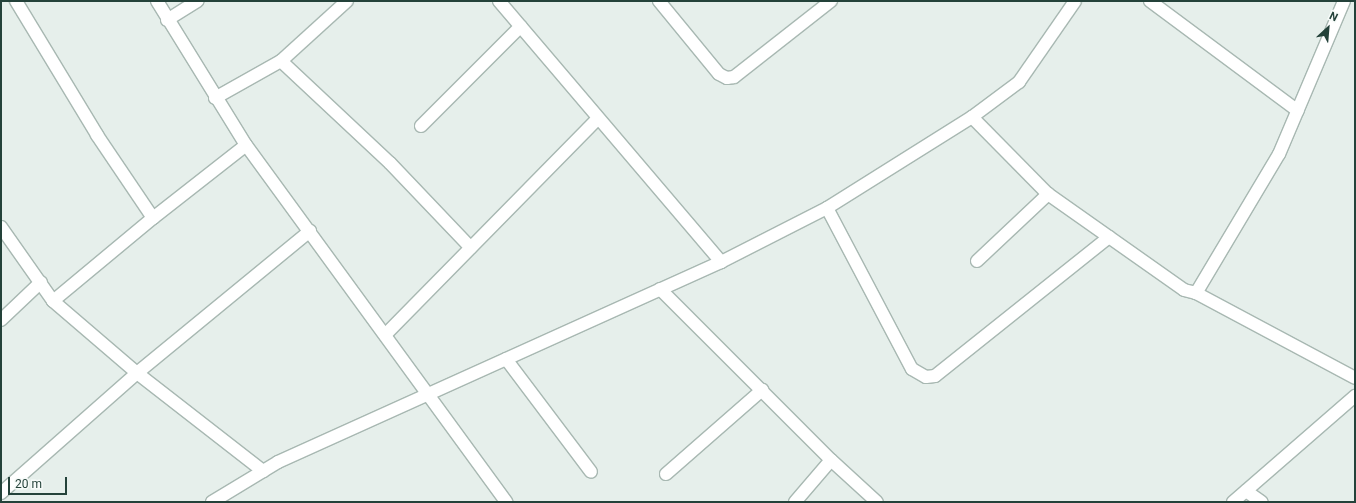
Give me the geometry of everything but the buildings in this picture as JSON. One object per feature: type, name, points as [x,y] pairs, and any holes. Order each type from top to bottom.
[{"type":"street","points":[[16,1],[97,135],[153,218]]},
{"type":"street","points":[[158,1],[167,20],[246,145],[506,502]]},
{"type":"street","points":[[167,20],[198,1]]},
{"type":"street","points":[[215,98],[281,61],[347,1]]},
{"type":"street","points":[[499,1],[721,262]]},
{"type":"street","points":[[659,1],[719,74],[727,78],[734,77],[832,1]]},
{"type":"street","points":[[212,502],[263,471],[721,262],[826,208],[972,117],[1019,82],[1075,1]]},
{"type":"street","points":[[1150,1],[1298,111]]},
{"type":"street","points":[[1196,293],[1279,154],[1344,1]]},
{"type":"street","points":[[421,126],[521,26]]},
{"type":"street","points":[[281,61],[390,163],[471,248]]},
{"type":"street","points":[[972,117],[1048,194],[1184,290],[1196,293],[1355,378]]},
{"type":"street","points":[[385,335],[598,118]]},
{"type":"street","points":[[53,301],[153,218],[246,145]]},
{"type":"street","points":[[977,261],[1048,194]]},
{"type":"street","points":[[826,208],[912,369],[926,378],[935,376],[1109,237]]},
{"type":"street","points":[[1,227],[53,301],[137,373],[263,471]]},
{"type":"street","points":[[1,493],[137,373],[310,231]]},
{"type":"street","points":[[1,320],[41,282]]},
{"type":"street","points":[[660,290],[831,460],[877,502]]},
{"type":"street","points":[[506,359],[590,472]]},
{"type":"street","points":[[666,474],[762,390]]},
{"type":"street","points":[[1233,502],[1355,396]]},
{"type":"street","points":[[795,502],[831,460]]},
{"type":"street","points":[[1246,491],[1262,502]]}]
